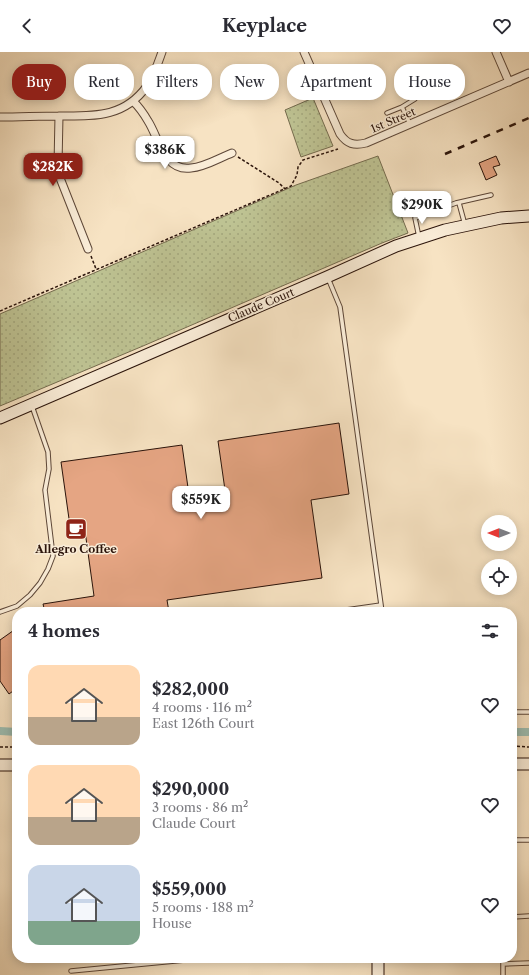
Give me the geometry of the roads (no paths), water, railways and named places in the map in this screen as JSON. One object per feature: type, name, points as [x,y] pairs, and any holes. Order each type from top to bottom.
[{"type":"street","points":[[0,117],[106,114],[118,110],[133,101],[148,86],[162,52]]},
{"type":"street","name":"1st Street","points":[[304,52],[340,134],[346,142],[352,144],[366,143],[529,73]]},
{"type":"street","points":[[496,52],[509,82]]},
{"type":"street","points":[[133,101],[148,120],[166,157],[177,167],[198,167],[232,153]]},
{"type":"street","points":[[58,116],[58,165],[60,178],[88,249]]},
{"type":"street","name":"Claude Court","points":[[0,418],[396,246],[419,238],[465,226],[501,218],[529,216]]},
{"type":"street","points":[[517,764],[529,764]]},
{"type":"street","points":[[0,765],[12,766]]},
{"type":"street","points":[[378,963],[378,975]]},
{"type":"lane","points":[[387,113],[414,100]]},
{"type":"lane","points":[[402,106],[410,124]]},
{"type":"lane","points":[[419,238],[415,218],[459,203],[490,195]]},
{"type":"lane","points":[[459,203],[465,226]]},
{"type":"lane","points":[[327,277],[340,307],[381,605],[367,607]]},
{"type":"lane","points":[[14,607],[30,595],[48,569],[53,556],[45,495],[49,469],[48,452],[31,405]]},
{"type":"lane","points":[[0,612],[12,608]]},
{"type":"lane","points":[[517,712],[529,712]]},
{"type":"lane","points":[[517,840],[529,840]]},
{"type":"lane","points":[[517,917],[529,916]]},
{"type":"lane","points":[[71,971],[154,963]]},
{"type":"lane","points":[[503,975],[503,964],[529,963]]},
{"type":"waterway","points":[[0,731],[12,732]]},
{"type":"waterway","points":[[517,732],[529,732]]},
{"type":"railway","points":[[445,154],[529,118]]},
{"type":"place","name":"Allegro Coffee","points":[[76,529]]}]
